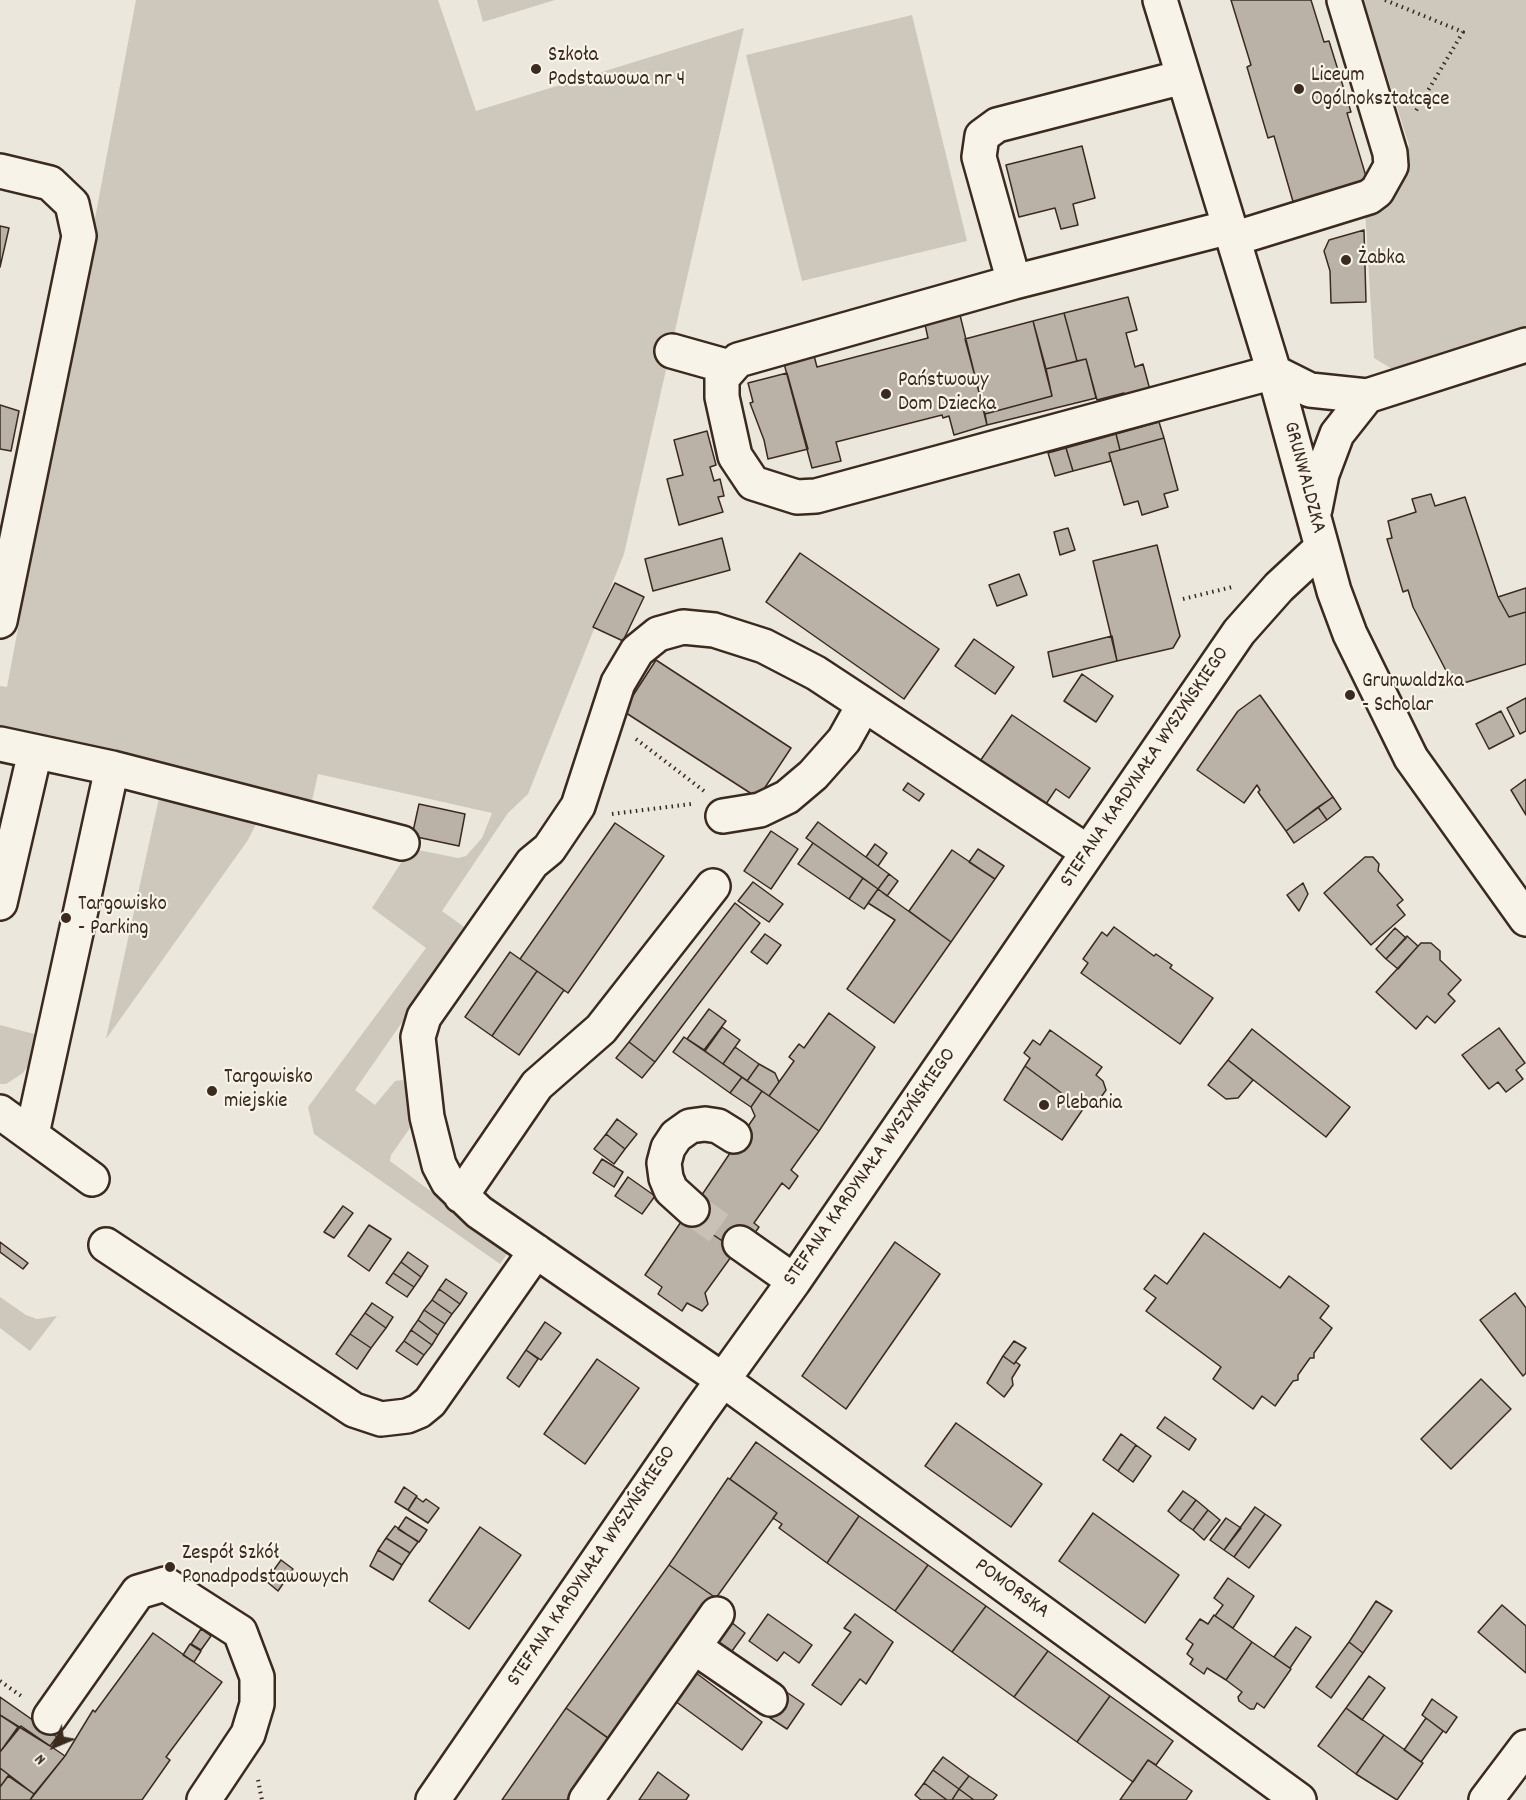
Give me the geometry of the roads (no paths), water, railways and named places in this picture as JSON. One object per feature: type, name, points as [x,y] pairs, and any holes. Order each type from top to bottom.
[{"type":"street","name":"GRUNWALDZKA","points":[[1160,0],[1274,372],[1321,548],[1350,634],[1399,738],[1435,795],[1526,919]]},
{"type":"street","points":[[1344,0],[1390,153],[1391,166],[1377,191],[1369,197],[1231,233],[1014,282],[746,356],[729,367],[722,378],[722,397],[735,456],[753,483],[796,497],[816,496],[1274,372],[1310,390],[1367,396],[1526,345]]},
{"type":"street","points":[[1014,282],[979,157],[982,136],[997,125],[1183,77]]},
{"type":"street","points":[[0,171],[50,183],[72,204],[79,236],[0,621]]},
{"type":"street","points":[[672,351],[729,367]]},
{"type":"street","points":[[1313,515],[1322,474],[1337,434],[1367,396]]},
{"type":"street","name":"STEFANA KARDYNAŁA WYSZYŃSKIEGO","points":[[434,1800],[723,1380],[794,1281],[1239,632],[1279,587],[1321,548]]},
{"type":"street","points":[[713,886],[601,1029],[537,1085],[460,1196],[448,1182],[433,1143],[422,1087],[418,1037],[424,1017],[440,991],[532,863],[549,849],[578,806],[618,683],[636,651],[658,634],[682,627],[714,630],[764,646],[816,673],[1088,852]]},
{"type":"street","points":[[718,808],[760,810],[787,797],[813,775],[844,740],[863,706]]},
{"type":"street","points":[[0,744],[112,768],[402,843]]},
{"type":"street","points":[[0,903],[35,752]]},
{"type":"street","points":[[32,1134],[112,768]]},
{"type":"street","points":[[0,1112],[92,1179]]},
{"type":"street","points":[[692,1209],[671,1190],[666,1178],[664,1163],[668,1148],[676,1136],[690,1126],[705,1124],[718,1126],[734,1136]]},
{"type":"street","name":"POMORSKA","points":[[460,1196],[723,1380],[1278,1794]]},
{"type":"street","points":[[740,1243],[794,1281]]},
{"type":"street","points":[[106,1245],[354,1410],[381,1419],[407,1416],[419,1411],[430,1402],[536,1251]]},
{"type":"street","points":[[50,1716],[138,1592],[165,1584],[240,1632],[257,1677],[257,1704],[248,1734],[204,1800]]},
{"type":"street","points":[[586,1800],[717,1614]]},
{"type":"street","points":[[694,1647],[770,1699]]},
{"type":"street","points":[[1486,1800],[1526,1748]]},
{"type":"tunnel","points":[[692,1209],[740,1243]]},
{"type":"place","name":"Szkoła Podstawowa nr 4","points":[[536,69]]},
{"type":"place","name":"Liceum Ogólnokształcące","points":[[1299,89]]},
{"type":"place","name":"Żabka","points":[[1346,260]]},
{"type":"place","name":"Państwowy Dom Dziecka","points":[[886,394]]},
{"type":"place","name":"Grunwaldzka - Scholar","points":[[1350,695]]},
{"type":"place","name":"Targowisko - Parking","points":[[66,918]]},
{"type":"place","name":"Targowisko miejskie","points":[[212,1091]]},
{"type":"place","name":"Plebania","points":[[1044,1105]]},
{"type":"place","name":"Zespół Szkół Ponadpodstawowych","points":[[170,1567]]}]
